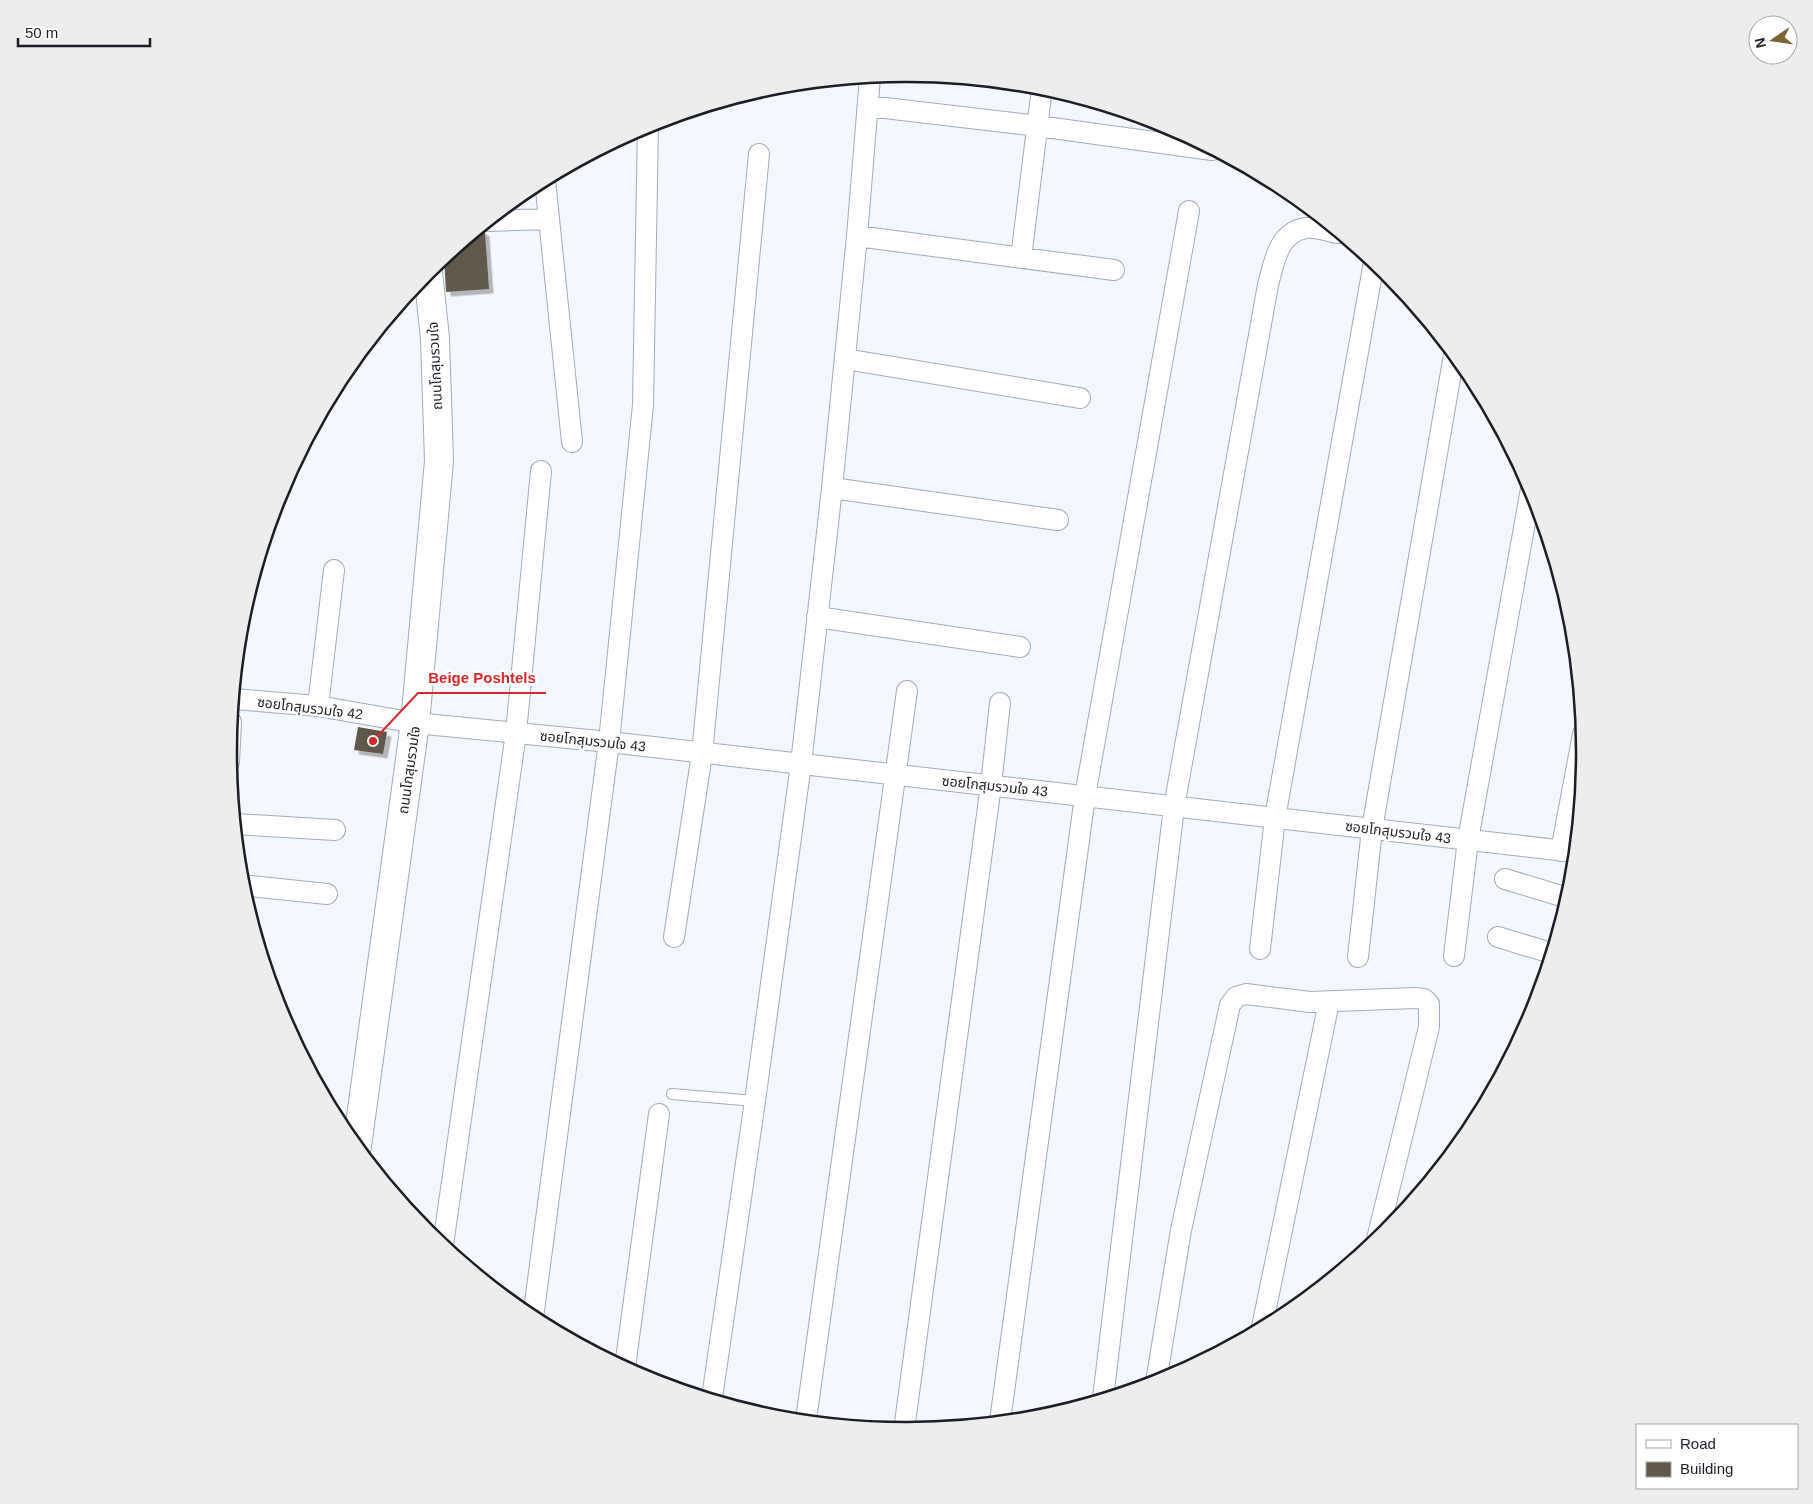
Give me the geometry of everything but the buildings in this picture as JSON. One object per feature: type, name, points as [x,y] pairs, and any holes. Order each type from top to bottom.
[{"type":"street","points":[[713,1393],[802,764],[858,236],[870,84]]},
{"type":"street","points":[[1021,258],[1041,96]]},
{"type":"street","points":[[868,106],[1038,126],[1193,147]]},
{"type":"street","points":[[534,1308],[609,742],[643,405],[648,134]]},
{"type":"street","points":[[674,936],[702,754],[759,154]]},
{"type":"street","points":[[546,188],[572,442]]},
{"type":"street","points":[[1001,1415],[1085,796],[1189,211]]},
{"type":"street","points":[[499,221],[548,219]]},
{"type":"street","points":[[1104,1392],[1174,807],[1268,284],[1274,263],[1285,239],[1294,232],[1306,228],[1326,231]]},
{"type":"street","points":[[858,236],[1114,270]]},
{"type":"street","points":[[1260,949],[1275,818],[1372,272]]},
{"type":"street","name":"ถนนโกสุมรวมใจ","points":[[358,1136],[415,723],[439,461],[435,338],[429,283]]},
{"type":"street","points":[[845,359],[1080,398]]},
{"type":"street","points":[[1358,957],[1372,829],[1452,365]]},
{"type":"street","points":[[444,1236],[516,733],[541,471]]},
{"type":"street","points":[[832,488],[1058,520]]},
{"type":"street","points":[[1454,956],[1468,840],[1528,505]]},
{"type":"street","points":[[318,706],[334,570]]},
{"type":"street","points":[[817,617],[1020,647]]},
{"type":"street","points":[[807,1414],[896,775],[906,691]]},
{"type":"street","name":"ซอยโกสุมรวมใจ 42","points":[[239,699],[318,706],[415,723]]},
{"type":"street","points":[[905,1422],[991,786],[1000,703]]},
{"type":"street","name":"ซอยโกสุมรวมใจ 43","points":[[415,723],[609,742],[1568,851]]},
{"type":"street","points":[[1568,851],[1574,800]]},
{"type":"street","points":[[241,824],[334,830]]},
{"type":"street","points":[[1505,879],[1560,896]]},
{"type":"street","points":[[251,886],[328,894]]},
{"type":"street","points":[[1498,936],[1545,951]]},
{"type":"street","points":[[1157,1373],[1181,1230],[1230,1006],[1236,997],[1246,994],[1292,1000],[1329,1002],[1415,998],[1424,999],[1429,1004],[1429,1027],[1380,1225]]},
{"type":"street","points":[[1264,1318],[1329,1002]]},
{"type":"street","points":[[626,1360],[659,1114]]},
{"type":"lane","points":[[672,1094],[755,1101]]},
{"type":"place","name":"Beige Poshtels","points":[[373,741]]}]
